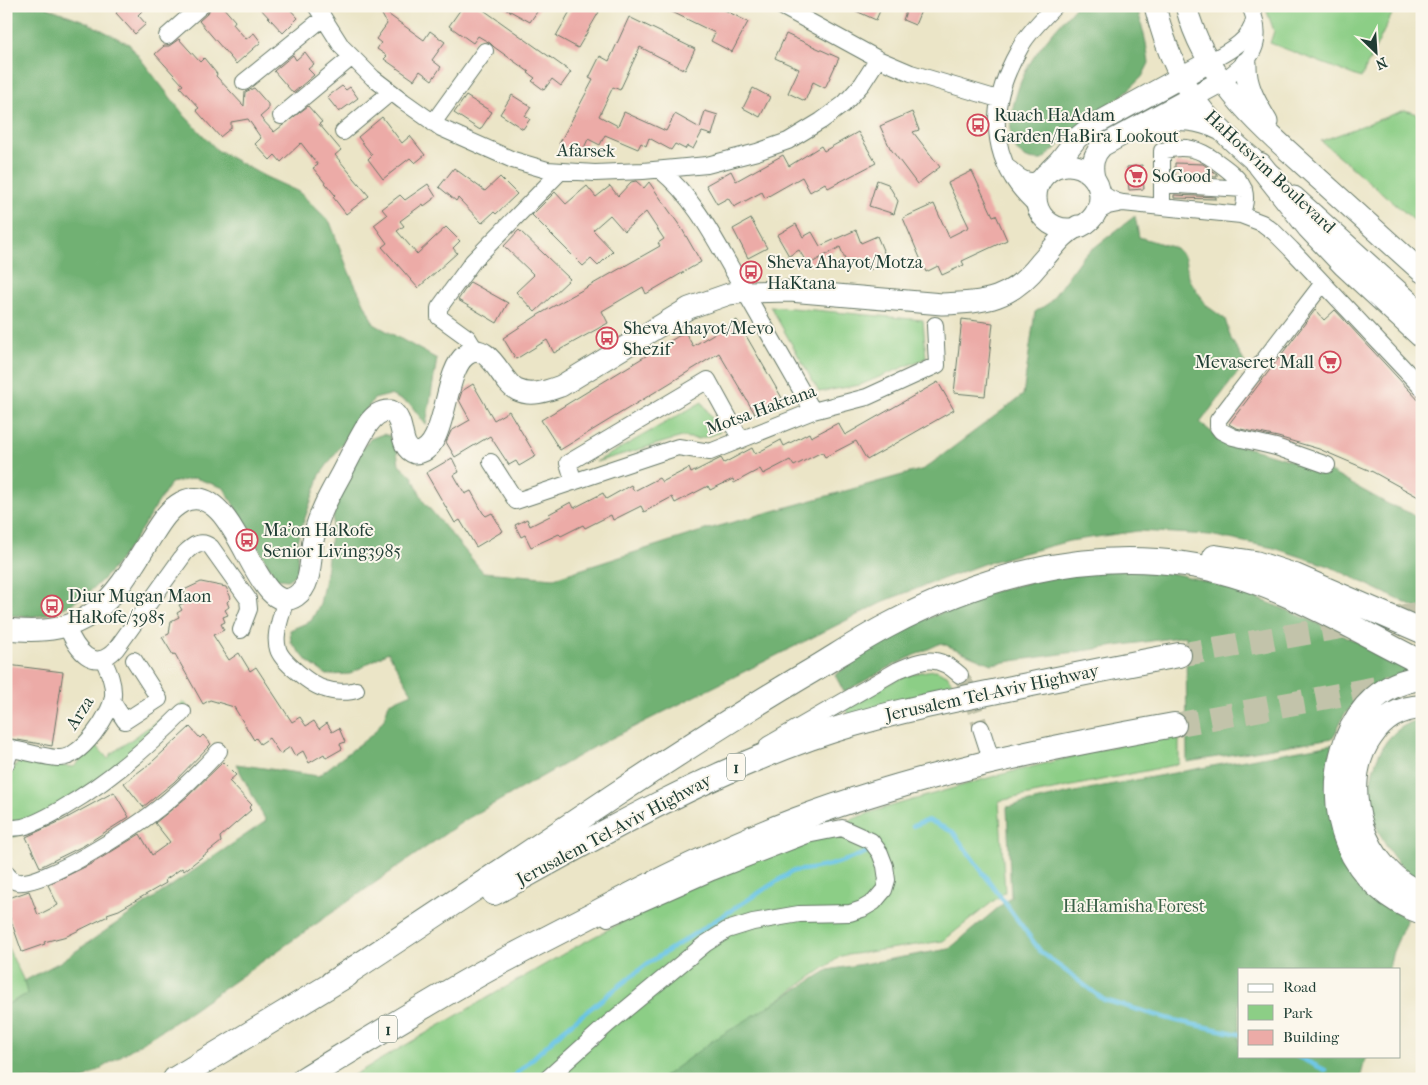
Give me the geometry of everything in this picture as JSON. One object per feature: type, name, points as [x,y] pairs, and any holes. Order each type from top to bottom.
[{"type":"highway","points":[[1260,165],[1322,241],[1345,265],[1422,336]]},
{"type":"highway","points":[[332,983],[708,733],[886,626],[929,605],[971,588],[1014,575],[1091,560],[1140,554],[1198,555],[1255,563],[1295,576],[1422,631]]},
{"type":"highway","points":[[1069,564],[1142,560],[1184,564],[1226,572],[1266,586],[1306,604],[1422,663]]},
{"type":"highway","name":"Jerusalem Tel-Aviv Highway","points":[[175,1079],[332,983],[615,826],[712,778],[811,738],[881,716],[1179,655]]},
{"type":"highway","points":[[1422,678],[1400,682],[1389,687],[1361,711],[1354,722],[1344,748],[1338,774],[1337,799],[1341,823],[1359,865],[1391,897],[1422,912]]},
{"type":"highway","points":[[1422,707],[1412,707],[1399,712],[1387,718],[1376,728],[1361,755],[1356,773],[1355,791],[1356,808],[1360,824],[1374,853],[1394,876],[1406,886],[1422,894]]},
{"type":"highway","name":"1","points":[[304,1079],[472,979],[542,941],[688,866],[796,820],[895,787],[992,762],[1096,739],[1174,725]]},
{"type":"main road","name":"HaHotsvim Boulevard","points":[[1155,6],[1164,36],[1182,77],[1194,98],[1222,131],[1422,312]]},
{"type":"main road","name":"HaHotsvim Boulevard","points":[[1186,6],[1194,32],[1209,62],[1247,112],[1422,272]]},
{"type":"main road","points":[[1145,96],[1152,88],[1160,71],[1164,36]]},
{"type":"main road","points":[[1032,273],[1043,245],[1043,223],[1036,197],[1038,186],[1046,173],[1059,161],[1077,138],[1092,126],[1209,62]]},
{"type":"main road","points":[[1246,63],[1248,85],[1278,142]]},
{"type":"main road","points":[[6,629],[41,631],[83,620],[105,604],[124,582],[166,514],[180,503],[194,499],[208,501],[219,510],[265,585],[274,595],[285,599],[298,595],[306,584],[313,537],[320,514],[368,424],[377,414],[391,411],[398,417],[408,448],[415,453],[424,451],[434,439],[454,374],[466,354],[476,351],[484,353],[492,360],[510,385],[517,390],[530,393],[543,392],[562,386],[689,308],[729,294],[790,291],[942,304],[967,303],[1007,294],[1032,273],[1058,240],[1086,220],[1099,202],[1093,162],[1098,150],[1109,141],[1194,98],[1222,81]]},
{"type":"main road","points":[[1141,124],[1188,120],[1198,121],[1222,131]]},
{"type":"main road","points":[[1046,173],[1058,166],[1074,165],[1081,168],[1096,184]]},
{"type":"main road","points":[[1039,210],[1046,220],[1061,228],[1086,220]]},
{"type":"street","points":[[167,36],[200,6]]},
{"type":"street","points":[[781,6],[878,59],[911,73],[998,99]]},
{"type":"street","points":[[1039,210],[1017,187],[1010,176],[999,143],[996,113],[998,99],[1007,74],[1023,42],[1055,6]]},
{"type":"street","points":[[244,82],[319,12]]},
{"type":"street","name":"Afarsek","points":[[319,12],[342,48],[391,92],[434,123],[479,146],[513,160],[547,170],[595,173],[660,170],[708,165],[757,152],[788,141],[821,122],[844,104],[862,84],[878,59]]},
{"type":"street","points":[[1209,62],[1232,48],[1248,35],[1253,25],[1252,12]]},
{"type":"street","points":[[1222,81],[1246,63],[1252,54],[1256,44],[1257,27],[1252,12]]},
{"type":"street","points":[[434,123],[485,51]]},
{"type":"street","points":[[281,116],[352,57]]},
{"type":"street","points":[[342,132],[391,92]]},
{"type":"street","points":[[1162,207],[1162,151],[1173,148],[1193,149],[1205,154],[1230,171],[1242,182],[1245,206],[1241,214]]},
{"type":"street","points":[[1004,159],[1009,168],[1018,177],[1027,181],[1038,180],[1046,173]]},
{"type":"street","points":[[660,170],[674,181],[688,197],[711,232],[813,411]]},
{"type":"street","points":[[476,351],[468,338],[440,317],[439,308],[473,261],[561,171]]},
{"type":"street","points":[[1096,184],[1103,194],[1123,203],[1241,214],[1262,223],[1274,232],[1422,388]]},
{"type":"street","points":[[1162,184],[1244,189]]},
{"type":"street","points":[[1086,220],[1108,206],[1123,203]]},
{"type":"street","points":[[1323,283],[1218,420],[1218,427],[1221,431],[1233,437],[1276,447],[1327,465]]},
{"type":"street","name":"Motsa Haktana","points":[[491,462],[516,501],[678,447],[710,452],[813,411],[867,397],[937,365],[935,325]]},
{"type":"street","points":[[574,482],[568,464],[708,380],[741,440]]},
{"type":"street","points":[[66,626],[71,638],[81,652],[92,659],[103,658],[112,653],[185,553],[198,543],[204,543],[211,547],[247,596],[249,609],[241,630]]},
{"type":"street","points":[[285,599],[277,637],[277,647],[280,655],[317,686],[337,691],[356,690]]},
{"type":"street","name":"Arza","points":[[8,753],[60,758],[79,750],[104,719],[112,701],[111,678],[103,658]]},
{"type":"street","points":[[112,701],[125,721],[159,699],[134,660]]},
{"type":"street","points":[[712,778],[898,670],[928,660],[941,661],[960,675]]},
{"type":"street","points":[[6,828],[22,827],[46,818],[81,798],[126,765],[183,712]]},
{"type":"street","points":[[981,728],[992,762]]},
{"type":"street","points":[[6,873],[15,881],[26,882],[99,849],[160,807],[188,783],[219,751]]},
{"type":"street","points":[[542,941],[617,914],[712,872],[816,833],[842,828],[871,841],[880,854],[887,880],[884,890],[874,902],[850,913],[799,914],[753,922],[728,930],[705,944],[608,1024],[546,1079]]},
{"type":"green space","points":[[6,6],[43,6],[84,21],[129,44],[184,115],[217,150],[264,176],[299,192],[330,222],[349,272],[374,324],[437,359],[426,425],[410,404],[390,395],[374,399],[320,475],[297,541],[298,572],[288,580],[276,579],[224,488],[195,478],[171,483],[119,561],[86,594],[66,607],[44,615],[6,616]]},
{"type":"green space","points":[[1076,6],[1137,6],[1149,63],[1142,77],[1124,94],[1091,118],[1042,160],[1030,159],[1019,153],[1013,143],[1011,130],[1012,115],[1019,85],[1035,55]]},
{"type":"green space","points":[[1265,6],[1396,6],[1361,78],[1270,43],[1274,31]]},
{"type":"green space","points":[[1405,110],[1422,116],[1422,227],[1321,141]]},
{"type":"green space","points":[[1135,216],[1139,237],[1176,248],[1185,258],[1188,277],[1207,306],[1225,319],[1231,339],[1245,363],[1200,423],[1222,440],[1330,472],[1388,504],[1422,518],[1422,611],[1329,566],[1274,548],[1210,535],[1138,531],[1069,541],[983,564],[889,599],[598,745],[465,820],[187,1014],[84,1079],[6,1079],[6,1005],[27,994],[24,981],[60,962],[266,821],[236,764],[318,776],[373,734],[384,719],[389,703],[412,693],[388,652],[350,674],[327,675],[308,662],[291,642],[290,630],[311,621],[320,604],[334,512],[351,462],[370,439],[383,434],[390,436],[397,451],[399,464],[412,476],[424,502],[483,572],[554,578],[705,530],[924,469],[1023,395],[1035,312],[1049,303],[1082,257]]},
{"type":"green space","points":[[770,306],[923,320],[926,358],[860,385],[819,392]]},
{"type":"green space","points":[[702,402],[720,432],[699,439],[682,437],[596,462]]},
{"type":"green space","points":[[1113,569],[1166,572],[1199,579],[1231,589],[1293,613],[1414,669],[1363,695],[1344,715],[1333,738],[1187,762],[1186,636],[991,664],[941,643],[894,665],[844,692],[835,675],[895,632],[991,592],[1046,578]]},
{"type":"green space","points":[[936,670],[947,675],[956,689],[849,717],[846,708],[889,683],[911,674]]},
{"type":"green space","points":[[184,702],[190,710],[30,830],[9,839],[6,823],[8,778],[19,762],[74,767],[95,744],[108,759],[111,754]]},
{"type":"green space","points":[[1422,718],[1422,886],[1397,862],[1384,843],[1371,811],[1370,792],[1373,771],[1386,742],[1399,729]]},
{"type":"green space","points":[[1179,730],[1179,764],[999,801],[1005,892],[943,941],[841,956],[666,1079],[347,1079],[577,946],[669,897],[781,845],[878,810],[995,776]]},
{"type":"green space","name":"HaHamisha Forest","points":[[1332,744],[1327,779],[1329,802],[1376,898],[1407,919],[1392,954],[1389,968],[1238,968],[1238,1058],[1365,1058],[1360,1079],[661,1079],[712,1041],[828,970],[949,949],[1011,897],[1007,807],[1098,787]]},
{"type":"green space","points":[[6,944],[24,981],[28,994],[6,1005]]},
{"type":"building","points":[[123,6],[147,6],[138,15],[146,24],[135,34],[116,13]]},
{"type":"building","points":[[211,6],[222,6],[235,21],[233,24],[246,39],[254,33],[261,42],[236,64],[199,21],[208,13]]},
{"type":"building","points":[[258,6],[287,6],[298,18],[283,33]]},
{"type":"building","points":[[463,6],[478,6],[571,72],[561,86],[552,79],[544,90],[532,81],[535,78],[529,72],[490,43],[478,36],[473,43],[449,26]]},
{"type":"building","points":[[501,6],[541,6],[530,22]]},
{"type":"building","points":[[573,6],[588,6],[599,12],[578,48],[556,36]]},
{"type":"building","points":[[660,6],[717,6],[748,22],[732,52],[711,41],[715,33]]},
{"type":"building","points":[[845,6],[882,6],[876,20]]},
{"type":"building","points":[[908,6],[923,6],[915,25],[903,20]]},
{"type":"building","points":[[378,7],[424,40],[430,31],[445,42],[432,60],[441,67],[432,80],[420,71],[414,80],[384,59],[387,56],[377,49],[381,43],[376,39],[387,24]]},
{"type":"building","points":[[629,17],[695,49],[685,70],[640,47],[620,90],[613,87],[599,116],[618,126],[624,112],[666,131],[675,114],[700,128],[705,111],[718,115],[712,135],[702,132],[693,149],[687,146],[685,149],[675,144],[671,150],[649,138],[646,146],[641,143],[638,149],[605,135],[600,145],[588,139],[581,155],[559,144],[593,80],[589,78],[600,56],[609,61]]},
{"type":"building","points":[[786,34],[839,58],[825,88],[813,82],[805,101],[788,93],[799,69],[775,58]]},
{"type":"building","points":[[179,39],[200,62],[204,58],[217,74],[216,76],[244,106],[245,92],[254,88],[268,104],[268,110],[260,117],[274,132],[308,106],[322,122],[319,124],[341,150],[335,155],[369,196],[346,214],[333,197],[335,195],[313,168],[318,165],[301,143],[281,162],[275,155],[270,160],[255,144],[261,138],[248,119],[231,122],[231,128],[220,137],[196,110],[199,108],[180,87],[183,85],[155,54],[164,46],[169,46]]},
{"type":"building","points":[[305,52],[314,64],[308,69],[314,75],[293,93],[274,71],[293,55],[296,60]]},
{"type":"building","points":[[342,86],[346,90],[350,87],[358,98],[339,112],[327,97]]},
{"type":"building","points":[[753,88],[770,97],[760,117],[743,108]]},
{"type":"building","points":[[512,95],[531,107],[525,116],[530,119],[523,129],[500,114]]},
{"type":"building","points":[[466,96],[492,112],[480,130],[454,113]]},
{"type":"building","points":[[912,112],[919,130],[913,132],[940,167],[917,184],[890,148],[880,126]]},
{"type":"building","points":[[382,117],[402,143],[410,136],[425,155],[415,163],[410,158],[383,179],[368,159],[372,155],[358,137]]},
{"type":"building","points":[[858,132],[876,163],[828,188],[825,183],[810,192],[802,177],[765,198],[762,192],[734,207],[728,198],[717,204],[706,185],[731,171],[736,181],[783,155],[789,166],[821,146],[824,151]]},
{"type":"building","points":[[1175,163],[1203,164],[1217,174],[1217,177],[1175,175]]},
{"type":"building","points":[[1142,165],[1144,189],[1129,190],[1127,167]]},
{"type":"building","points":[[454,168],[485,191],[500,177],[517,194],[496,214],[494,212],[482,223],[458,198],[456,201],[439,187]]},
{"type":"building","points":[[972,171],[993,216],[996,215],[1007,240],[962,261],[964,265],[942,275],[938,266],[926,272],[903,218],[934,204],[949,237],[969,227],[948,183]]},
{"type":"building","points":[[877,180],[888,184],[898,201],[894,214],[869,206]]},
{"type":"building","points":[[636,181],[644,188],[649,182],[682,229],[701,262],[646,294],[643,287],[602,311],[608,323],[554,353],[547,340],[516,359],[503,338],[538,315],[660,246],[658,243],[664,239],[646,212],[624,231],[610,215],[593,230],[613,251],[598,266],[591,259],[583,266],[532,215],[555,192],[566,204],[587,186],[596,197],[610,186],[618,196],[631,182]]},
{"type":"building","points":[[428,184],[436,197],[400,221],[404,226],[397,231],[417,254],[446,227],[460,241],[453,248],[457,253],[418,288],[382,247],[387,243],[374,225],[387,215],[382,209],[400,195],[405,200]]},
{"type":"building","points":[[1174,195],[1216,197],[1216,199],[1174,198]]},
{"type":"building","points":[[751,219],[767,248],[748,258],[733,229]]},
{"type":"building","points":[[796,224],[803,237],[812,232],[820,246],[856,230],[861,243],[877,236],[888,262],[869,270],[865,260],[848,267],[840,247],[808,265],[799,250],[789,256],[777,235]]},
{"type":"building","points":[[519,230],[570,279],[535,312],[516,292],[534,275],[504,246]]},
{"type":"building","points":[[470,282],[508,303],[497,323],[458,300]]},
{"type":"building","name":"Mevaseret Mall","points":[[1315,310],[1324,320],[1335,310],[1422,404],[1422,499],[1373,472],[1319,449],[1278,437],[1236,428],[1229,424]]},
{"type":"building","points":[[962,319],[993,323],[985,396],[954,393]]},
{"type":"building","points":[[737,320],[782,398],[755,414],[719,353],[560,450],[541,420],[685,332],[693,346]]},
{"type":"building","points":[[938,382],[954,410],[867,460],[856,441],[825,457],[822,452],[794,466],[790,460],[763,474],[760,469],[734,483],[733,479],[710,490],[708,486],[675,503],[672,497],[644,512],[641,506],[613,520],[611,515],[585,528],[583,525],[561,536],[559,534],[531,547],[525,535],[521,537],[515,525],[527,519],[530,526],[571,502],[574,508],[603,493],[606,499],[631,485],[634,491],[659,478],[662,482],[689,468],[691,473],[721,458],[724,463],[752,448],[755,454],[781,440],[784,446],[809,433],[811,437],[838,423],[845,435]]},
{"type":"building","points":[[473,384],[494,420],[509,411],[536,456],[519,466],[516,461],[509,465],[490,436],[455,457],[446,442],[451,431],[470,420],[459,400],[462,391]]},
{"type":"building","points":[[452,458],[459,472],[454,475],[465,494],[471,491],[483,513],[486,516],[492,513],[503,531],[476,547],[460,520],[455,523],[426,473]]},
{"type":"building","points":[[201,582],[226,587],[231,598],[227,602],[229,607],[225,610],[228,615],[223,617],[225,622],[221,624],[224,630],[213,635],[229,660],[239,653],[250,671],[256,667],[292,722],[300,717],[306,726],[314,721],[319,729],[327,723],[332,732],[339,728],[345,742],[340,744],[342,749],[326,758],[324,754],[309,763],[303,751],[295,756],[290,747],[280,754],[269,738],[260,744],[256,738],[254,740],[234,707],[210,700],[203,704],[175,654],[173,655],[162,637],[169,634],[171,621],[179,617],[177,613],[182,610],[179,605],[184,603],[181,597],[185,595],[184,590]]},
{"type":"building","points":[[8,665],[63,672],[52,746],[6,738]]},
{"type":"building","points":[[190,727],[200,738],[203,735],[211,744],[174,782],[143,807],[124,783],[153,761]]},
{"type":"building","points":[[223,762],[236,775],[229,781],[252,805],[249,808],[251,810],[220,837],[221,842],[184,871],[182,868],[165,880],[166,883],[119,910],[107,914],[108,916],[67,936],[44,942],[45,944],[22,952],[10,918],[6,919],[6,899],[29,891],[38,915],[58,905],[48,885],[93,863],[140,834],[152,855],[170,842],[155,823],[187,797]]},
{"type":"building","points":[[114,792],[129,817],[83,846],[40,867],[26,837],[63,820]]},
{"type":"waterway","points":[[913,826],[928,820],[953,832],[1041,952],[1104,1000],[1177,1021],[1238,1034]]},
{"type":"waterway","points":[[511,1079],[563,1030],[647,964],[793,871],[831,865],[867,852]]},
{"type":"waterway","points":[[1300,1058],[1325,1070]]},
{"type":"tunnel","points":[[1179,655],[1422,613]]},
{"type":"tunnel","points":[[960,675],[967,686],[981,728]]},
{"type":"tunnel","points":[[1174,725],[1399,684]]},
{"type":"place","name":"Ruach HaAdam Garden/HaBira Lookout","points":[[978,125]]},
{"type":"place","name":"SoGood","points":[[1136,176]]},
{"type":"place","name":"Sheva Ahayot/Motza HaKtana","points":[[751,272]]},
{"type":"place","name":"Sheva Ahayot/Mevo Shezif","points":[[607,338]]},
{"type":"place","name":"Mevaseret Mall","points":[[1330,362]]},
{"type":"place","name":"Ma'on HaRofe Senior Living3985","points":[[247,540]]},
{"type":"place","name":"Diur Mugan Maon HaRofe/3985","points":[[52,606]]}]
